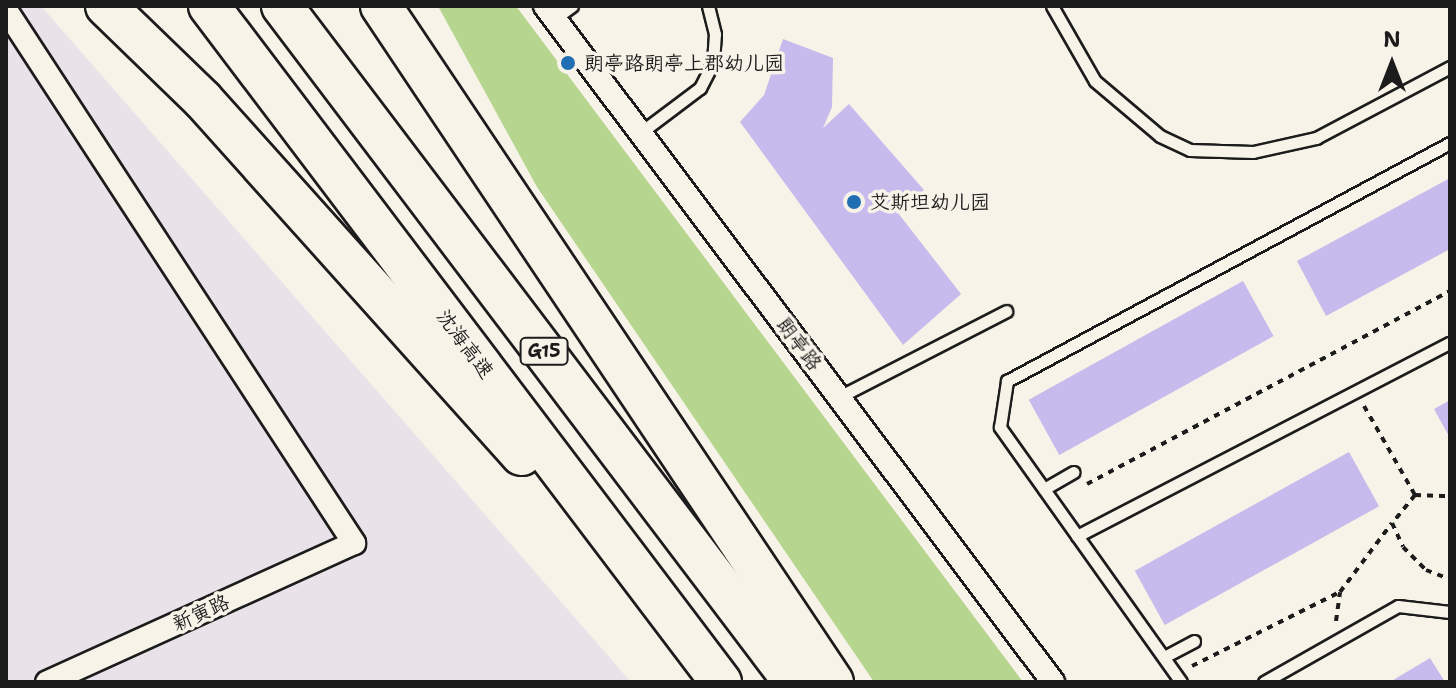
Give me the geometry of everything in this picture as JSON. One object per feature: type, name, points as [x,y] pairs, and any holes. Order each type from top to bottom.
[{"type":"highway","points":[[106,6],[203,100]]},
{"type":"highway","points":[[129,6],[203,100],[422,350],[671,616]]},
{"type":"highway","name":"沈海高速","points":[[209,6],[721,682]]},
{"type":"highway","points":[[381,6],[833,682]]},
{"type":"highway","points":[[408,6],[546,251]]},
{"type":"highway","points":[[288,13],[527,308],[811,682]]},
{"type":"highway","name":"G15","points":[[288,13],[794,682]]},
{"type":"street","name":"新寅路","points":[[6,10],[354,543],[47,682]]},
{"type":"street","name":"朗亭路","points":[[557,10],[640,133],[1053,682]]},
{"type":"lane","points":[[1052,6],[1095,81],[1160,136],[1190,150],[1253,152],[1316,138],[1450,67]]},
{"type":"lane","points":[[640,133],[700,88],[713,62],[711,7]]},
{"type":"lane","points":[[1179,678],[1000,427],[1007,381],[1450,143]]},
{"type":"lane","points":[[839,397],[1006,311]]},
{"type":"lane","points":[[1077,536],[1450,343]]},
{"type":"lane","points":[[1044,489],[1074,472]]},
{"type":"lane","points":[[1264,682],[1398,606],[1450,612]]},
{"type":"lane","points":[[1164,657],[1194,641]]},
{"type":"path","points":[[1053,502],[1450,291]]},
{"type":"path","points":[[1356,391],[1415,495]]},
{"type":"path","points":[[1415,495],[1450,496]]},
{"type":"path","points":[[1179,678],[1340,592],[1415,495]]},
{"type":"path","points":[[1392,523],[1403,547],[1426,570],[1450,579]]},
{"type":"path","points":[[1333,643],[1340,592]]},
{"type":"shaded area","points":[[6,6],[41,6],[631,682],[6,682]]},
{"type":"green space","points":[[438,6],[516,6],[1023,682],[874,682],[537,187]]},
{"type":"building","name":"艾斯坦幼儿园","points":[[783,39],[833,58],[832,107],[823,128],[849,104],[924,190],[898,213],[961,294],[903,345],[740,122],[764,95]]},
{"type":"building","points":[[1450,178],[1450,249],[1326,316],[1297,261]]},
{"type":"building","points":[[1243,281],[1274,336],[1059,455],[1029,400]]},
{"type":"building","points":[[1450,400],[1450,438],[1434,409]]},
{"type":"building","points":[[1349,452],[1379,506],[1165,625],[1135,571]]},
{"type":"building","points":[[1430,658],[1445,682],[1390,682]]},
{"type":"place","name":"朗亭路朗亭上郡幼儿园","points":[[568,63]]},
{"type":"place","name":"艾斯坦幼儿园","points":[[854,202]]}]
